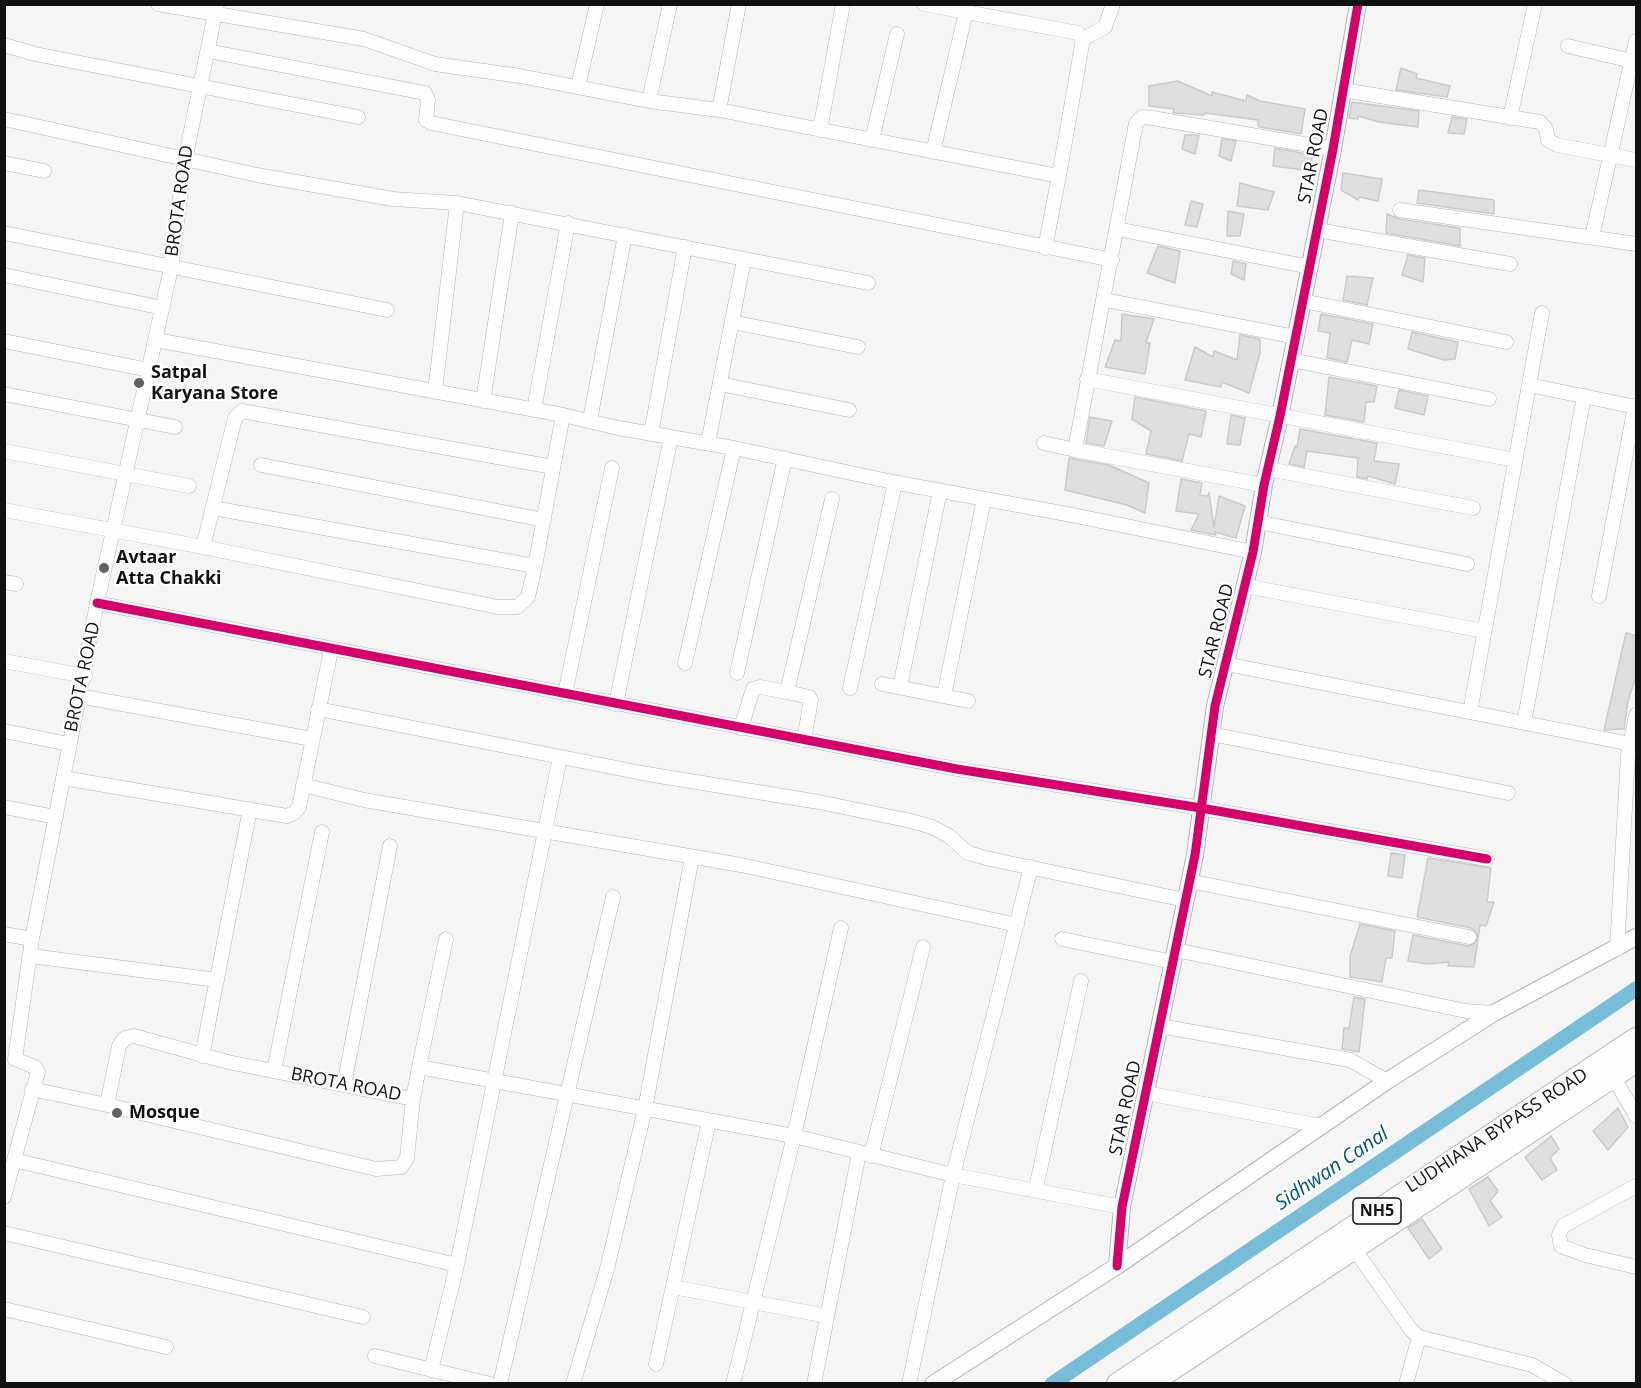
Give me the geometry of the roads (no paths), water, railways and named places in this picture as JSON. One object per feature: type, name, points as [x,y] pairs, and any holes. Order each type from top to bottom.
[{"type":"highway","name":"LUDHIANA BYPASS ROAD","points":[[1118,1383],[1636,1039]]},
{"type":"highway","name":"LUDHIANA BYPASS ROAD","points":[[1149,1383],[1636,1061]]},
{"type":"street","points":[[158,4],[216,9],[364,39],[435,64],[649,101],[719,110],[1059,176]]},
{"type":"street","points":[[578,87],[597,4]]},
{"type":"street","points":[[649,101],[670,4]]},
{"type":"street","points":[[719,110],[739,4]]},
{"type":"street","points":[[820,130],[843,4]]},
{"type":"street","points":[[924,4],[1078,33],[1083,39],[1045,248]]},
{"type":"street","points":[[1083,39],[1105,27],[1113,4]]},
{"type":"street","name":"STAR ROAD","points":[[1117,1266],[1122,1207],[1189,881],[1211,734],[1253,552],[1266,477],[1333,149],[1358,4]]},
{"type":"street","points":[[1510,118],[1535,4]]},
{"type":"street","name":"BROTA ROAD","points":[[4,1197],[38,1072],[35,1067],[10,1058],[31,956],[32,939],[69,744],[171,268],[185,160],[216,9]]},
{"type":"street","points":[[933,152],[966,12]]},
{"type":"street","points":[[872,140],[897,34]]},
{"type":"street","points":[[1592,237],[1636,40]]},
{"type":"street","points":[[4,45],[199,87],[358,117]]},
{"type":"street","points":[[1568,46],[1632,61]]},
{"type":"street","points":[[208,51],[425,93],[428,100],[426,120],[431,123],[1112,260]]},
{"type":"street","points":[[1343,90],[1540,122],[1546,129],[1548,140],[1557,146],[1636,160]]},
{"type":"street","points":[[1075,450],[1087,380],[1105,300],[1136,123],[1142,117],[1333,149]]},
{"type":"street","points":[[4,119],[185,160],[393,199],[457,203],[868,283]]},
{"type":"street","points":[[4,163],[44,171]]},
{"type":"street","points":[[435,392],[457,203]]},
{"type":"street","points":[[1400,210],[1636,244]]},
{"type":"street","points":[[483,402],[512,213]]},
{"type":"street","points":[[534,410],[568,223]]},
{"type":"street","points":[[1117,229],[1310,267]]},
{"type":"street","points":[[1317,230],[1510,264]]},
{"type":"street","points":[[4,233],[387,310]]},
{"type":"street","points":[[590,420],[625,235]]},
{"type":"street","points":[[651,434],[685,247]]},
{"type":"street","points":[[708,443],[744,260]]},
{"type":"street","points":[[4,275],[163,308]]},
{"type":"street","points":[[1105,300],[1296,337]]},
{"type":"street","points":[[1303,301],[1506,342]]},
{"type":"street","points":[[1470,712],[1542,313]]},
{"type":"street","points":[[732,322],[858,347]]},
{"type":"street","points":[[4,340],[149,370]]},
{"type":"street","points":[[156,340],[590,420],[651,434],[785,458],[895,483],[1253,552]]},
{"type":"street","points":[[1291,360],[1489,399]]},
{"type":"street","points":[[1087,380],[1515,460]]},
{"type":"street","points":[[720,384],[849,410]]},
{"type":"street","points":[[1529,385],[1636,406],[1599,596]]},
{"type":"street","points":[[4,394],[175,427]]},
{"type":"street","points":[[1524,723],[1584,396]]},
{"type":"street","points":[[203,547],[235,418],[242,411],[554,467]]},
{"type":"street","points":[[4,510],[203,547],[498,608],[517,607],[528,597],[563,415]]},
{"type":"street","points":[[616,704],[671,437]]},
{"type":"street","points":[[1044,443],[1075,450],[1473,508]]},
{"type":"street","points":[[685,663],[734,448]]},
{"type":"street","points":[[4,451],[189,486]]},
{"type":"street","points":[[737,673],[785,458]]},
{"type":"street","points":[[261,465],[544,520]]},
{"type":"street","points":[[565,694],[612,468]]},
{"type":"street","points":[[850,688],[895,483]]},
{"type":"street","points":[[900,687],[940,491]]},
{"type":"street","points":[[787,692],[832,499]]},
{"type":"street","points":[[944,696],[984,499]]},
{"type":"street","points":[[213,508],[535,566]]},
{"type":"street","points":[[1258,522],[1467,564]]},
{"type":"street","points":[[1245,586],[1484,631]]},
{"type":"street","points":[[98,603],[957,769],[1201,808],[1487,859]]},
{"type":"street","points":[[63,778],[287,816],[294,813],[299,807],[332,650]]},
{"type":"street","points":[[4,661],[85,676]]},
{"type":"street","points":[[1226,664],[1630,744]]},
{"type":"street","points":[[882,684],[968,701]]},
{"type":"street","points":[[741,728],[753,689],[760,687],[787,692],[809,697],[811,700],[804,740]]},
{"type":"street","points":[[79,696],[312,740]]},
{"type":"street","points":[[318,709],[560,757],[911,821],[932,827],[949,836],[968,853],[1185,900]]},
{"type":"street","points":[[1617,949],[1623,886],[1624,804],[1630,744],[1636,715]]},
{"type":"street","points":[[4,731],[69,744]]},
{"type":"street","points":[[1211,734],[1508,792]]},
{"type":"street","points":[[431,1370],[457,1264],[560,757]]},
{"type":"street","points":[[303,785],[364,800],[692,856],[1017,925]]},
{"type":"street","points":[[4,807],[56,817]]},
{"type":"street","points":[[202,1056],[250,809]]},
{"type":"street","points":[[274,1071],[322,832]]},
{"type":"street","points":[[344,1085],[390,846]]},
{"type":"street","points":[[573,1383],[607,1269],[645,1109],[692,856]]},
{"type":"street","points":[[909,1383],[953,1175],[1031,867]]},
{"type":"street","points":[[1189,881],[1469,937]]},
{"type":"street","points":[[500,1383],[613,897]]},
{"type":"street","points":[[733,1383],[794,1136],[841,928]]},
{"type":"street","points":[[4,934],[32,939]]},
{"type":"street","points":[[933,1383],[1117,1266],[1387,1081],[1494,1014],[1636,937]]},
{"type":"street","points":[[413,1099],[446,939]]},
{"type":"street","points":[[1062,939],[1174,956],[1466,1011],[1494,1014]]},
{"type":"street","points":[[814,1383],[827,1316],[865,1154],[923,947]]},
{"type":"street","points":[[31,956],[217,980]]},
{"type":"street","points":[[1036,1188],[1081,981]]},
{"type":"street","points":[[1160,1026],[1350,1059],[1387,1081]]},
{"type":"street","name":"BROTA ROAD","points":[[32,1089],[376,1169],[401,1167],[407,1158],[413,1099],[202,1056],[145,1038],[125,1038],[119,1046],[107,1105]]},
{"type":"street","points":[[419,1067],[794,1136],[953,1175],[1036,1188],[1122,1207]]},
{"type":"street","points":[[1613,1076],[1636,1116]]},
{"type":"street","points":[[1146,1093],[1321,1126]]},
{"type":"street","points":[[656,1364],[709,1121]]},
{"type":"street","points":[[14,1160],[457,1264]]},
{"type":"street","points":[[1636,1186],[1563,1226],[1559,1235],[1561,1246],[1585,1256],[1636,1267]]},
{"type":"street","points":[[4,1233],[363,1317]]},
{"type":"street","points":[[1353,1247],[1411,1330],[1419,1337],[1532,1365],[1565,1383]]},
{"type":"street","points":[[673,1287],[827,1316]]},
{"type":"street","points":[[4,1309],[166,1347]]},
{"type":"street","points":[[1406,1383],[1419,1337]]},
{"type":"street","points":[[375,1356],[490,1383]]},
{"type":"waterway","name":"Sidhwan Canal","points":[[1052,1384],[1636,989]]},
{"type":"place","name":"Satpal Karyana Store","points":[[139,383]]},
{"type":"place","name":"Avtaar Atta Chakki","points":[[104,568]]},
{"type":"place","name":"Mosque","points":[[117,1113]]}]
